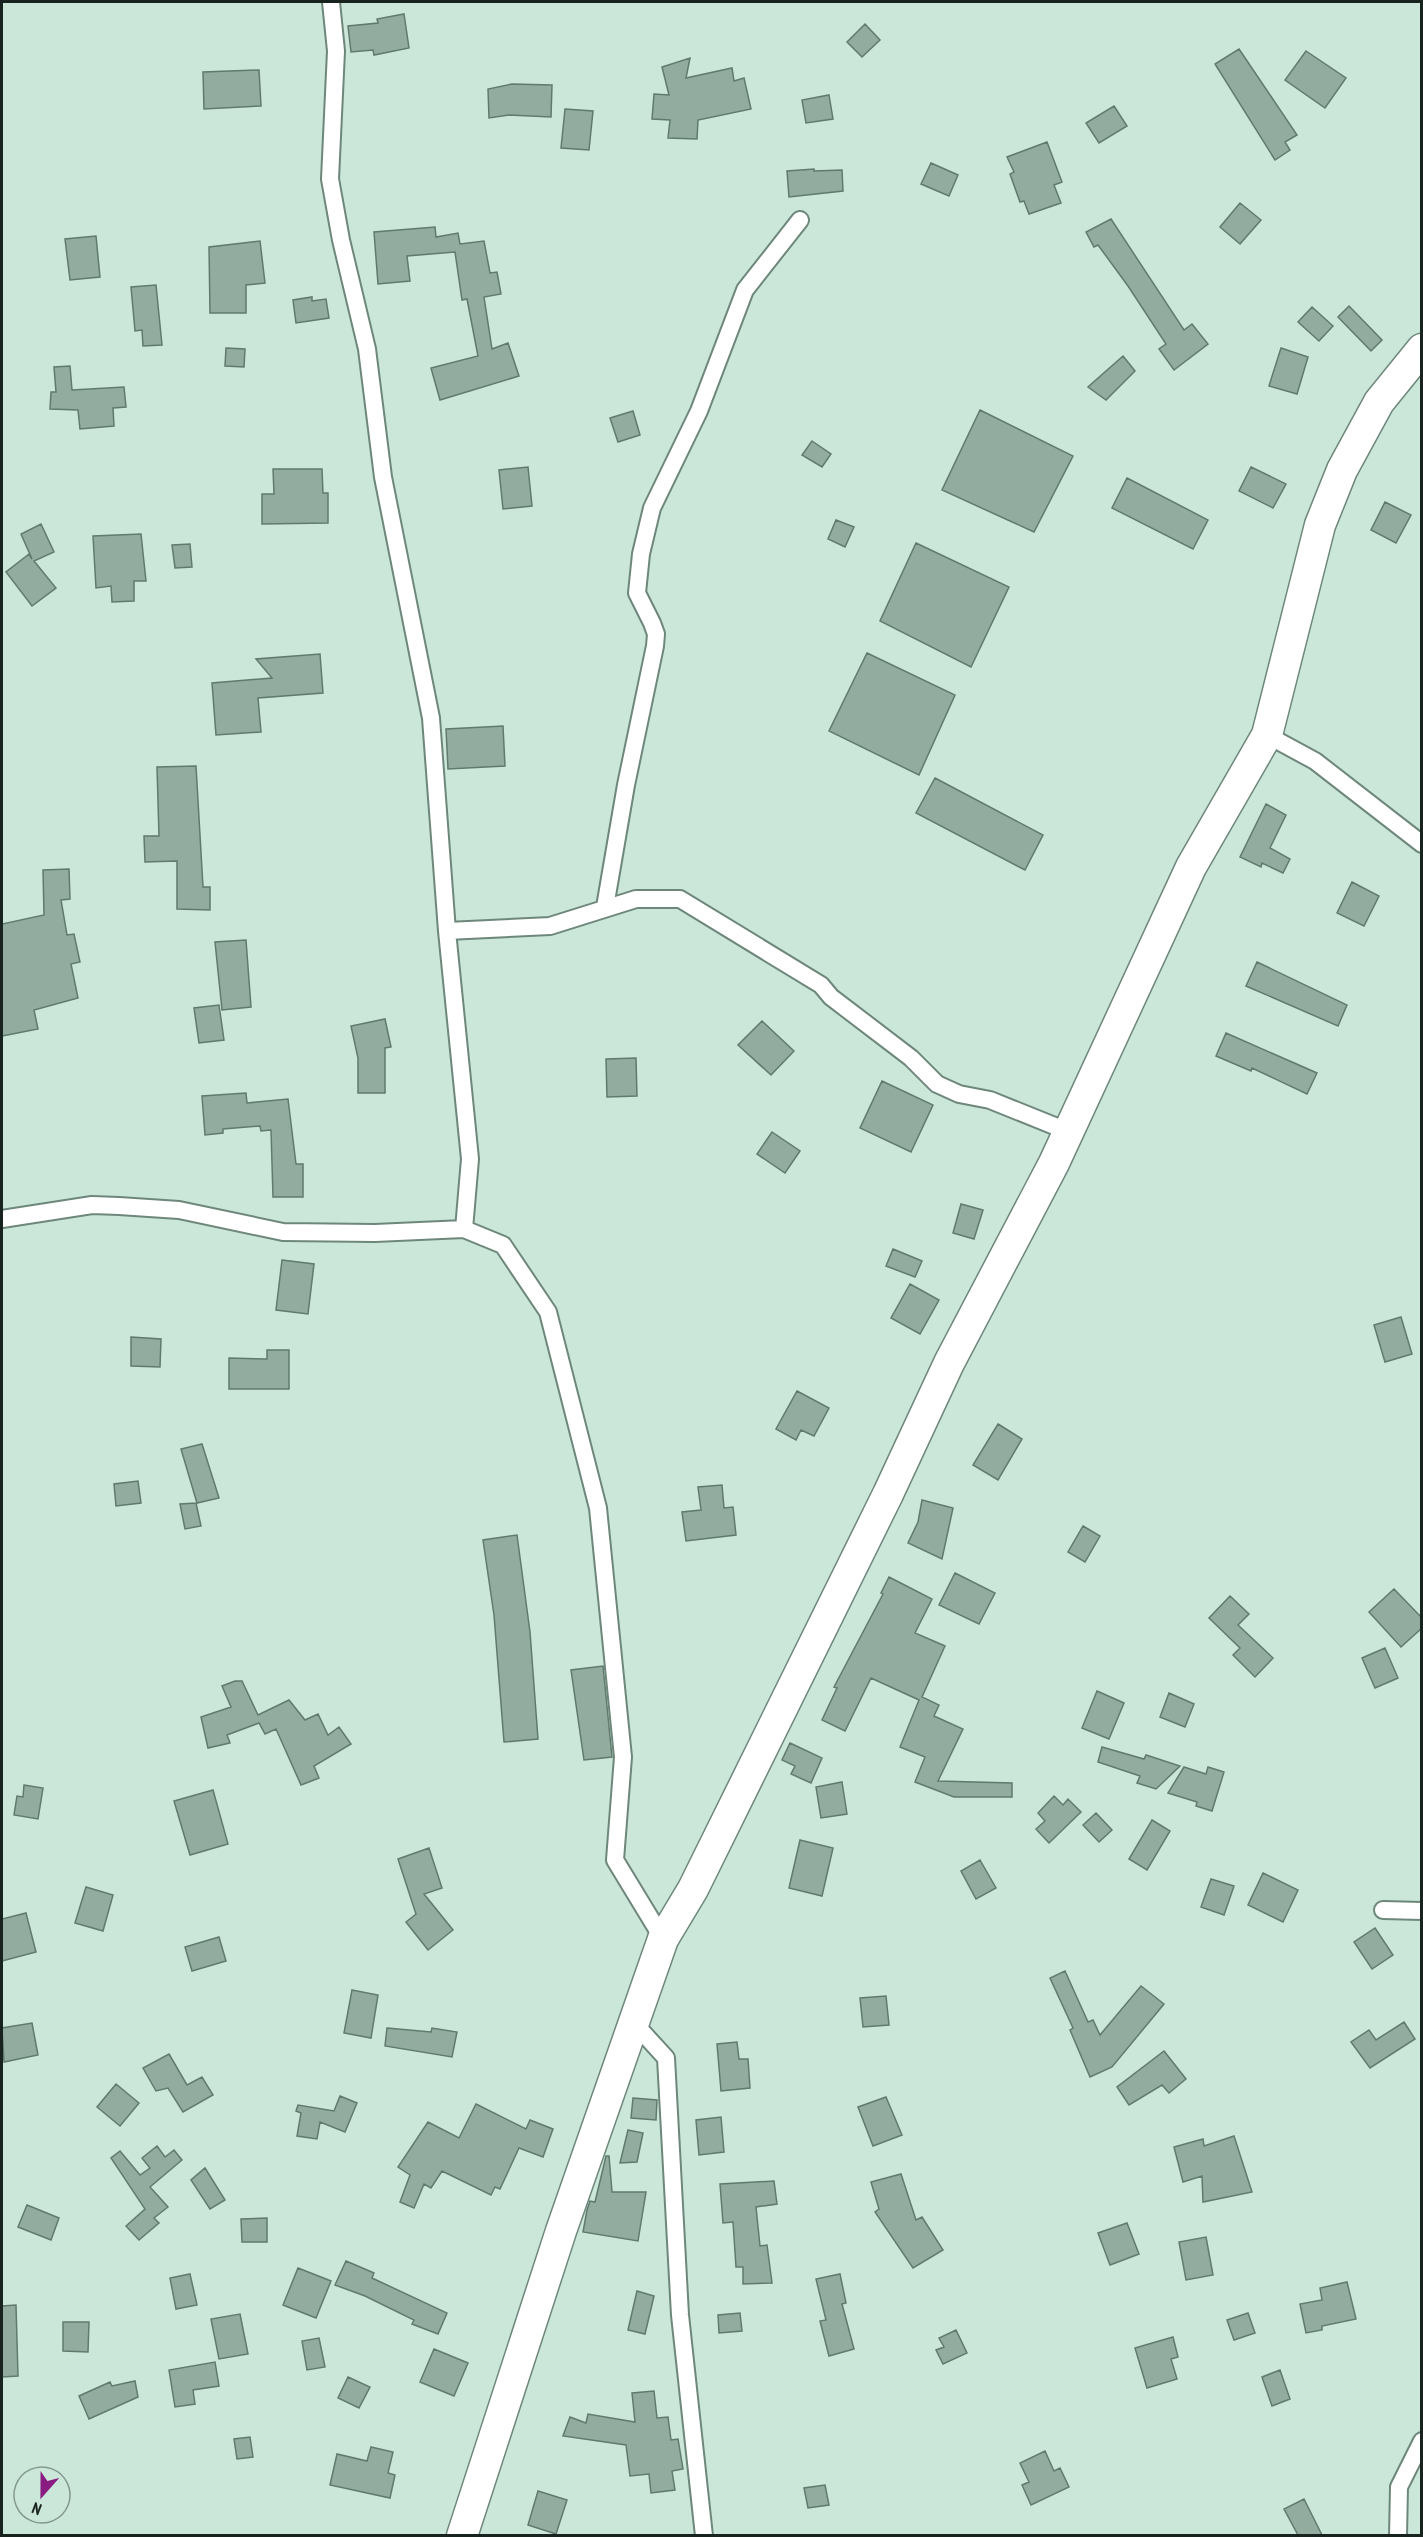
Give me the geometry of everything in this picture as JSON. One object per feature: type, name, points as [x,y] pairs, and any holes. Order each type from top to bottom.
[{"type":"highway","points":[[462,2535],[561,2231],[663,1939],[693,1889],[888,1494],[949,1363],[1054,1163],[1191,867],[1267,735],[1320,525],[1334,488],[1379,402],[1422,349]]},
{"type":"street","points":[[331,2],[336,51],[330,179],[341,240],[367,349],[383,477],[431,718],[447,931],[470,1159],[464,1229]]},
{"type":"street","points":[[605,907],[626,785],[655,646],[656,634],[637,592],[641,554],[652,508],[699,411],[745,290],[800,220]]},
{"type":"street","points":[[1267,735],[1315,761],[1422,844]]},
{"type":"street","points":[[447,931],[550,926],[636,899],[680,899],[820,985],[831,997],[911,1058],[937,1084],[959,1094],[990,1100],[1067,1131]]},
{"type":"street","points":[[2,1218],[92,1205],[178,1210],[283,1232],[375,1233],[464,1229],[503,1245],[548,1312],[598,1508],[623,1757],[615,1860],[663,1939]]},
{"type":"street","points":[[1383,1910],[1422,1911]]},
{"type":"street","points":[[634,2024],[666,2058],[680,2315],[704,2535]]},
{"type":"street","points":[[1398,2535],[1399,2487],[1422,2441]]},
{"type":"building","points":[[404,14],[409,48],[374,55],[373,50],[351,52],[348,26],[378,23],[377,19]]},
{"type":"building","points":[[865,24],[880,40],[862,57],[847,42]]},
{"type":"building","points":[[1239,49],[1297,135],[1285,142],[1290,150],[1275,160],[1215,64]]},
{"type":"building","points":[[1306,51],[1346,78],[1325,108],[1285,80]]},
{"type":"building","points":[[690,58],[686,78],[732,68],[734,81],[744,78],[751,109],[698,120],[697,139],[668,138],[670,120],[652,119],[654,94],[669,95],[662,67]]},
{"type":"building","points":[[259,70],[261,106],[204,109],[203,72]]},
{"type":"building","points":[[512,84],[552,85],[551,117],[509,115],[489,118],[488,89]]},
{"type":"building","points":[[829,95],[833,119],[806,123],[802,100]]},
{"type":"building","points":[[1114,106],[1127,126],[1099,143],[1086,123]]},
{"type":"building","points":[[565,109],[593,111],[589,150],[561,148]]},
{"type":"building","points":[[1047,142],[1062,182],[1054,185],[1061,203],[1029,214],[1024,201],[1020,202],[1010,174],[1014,172],[1007,157]]},
{"type":"building","points":[[931,163],[958,175],[949,196],[921,184]]},
{"type":"building","points":[[814,169],[814,171],[842,170],[843,191],[789,197],[787,171]]},
{"type":"building","points":[[1240,203],[1261,220],[1240,244],[1220,227]]},
{"type":"building","points":[[1111,219],[1184,330],[1192,324],[1208,344],[1174,370],[1159,349],[1166,344],[1128,286],[1098,245],[1094,247],[1086,232]]},
{"type":"building","points":[[435,227],[436,237],[458,233],[460,244],[484,241],[490,273],[497,272],[501,294],[484,297],[492,349],[508,343],[519,376],[440,400],[431,368],[478,356],[467,299],[462,300],[455,252],[407,256],[410,281],[378,284],[374,232]]},
{"type":"building","points":[[96,236],[100,277],[70,280],[65,239]]},
{"type":"building","points":[[260,241],[265,283],[246,285],[246,313],[210,313],[209,247]]},
{"type":"building","points":[[156,285],[162,345],[143,346],[142,330],[135,331],[131,287]]},
{"type":"building","points":[[312,297],[312,301],[326,299],[329,318],[296,323],[293,300]]},
{"type":"building","points":[[1349,306],[1382,340],[1371,351],[1338,317]]},
{"type":"building","points":[[1312,307],[1333,326],[1319,341],[1298,322]]},
{"type":"building","points":[[226,348],[245,349],[244,367],[225,366]]},
{"type":"building","points":[[1281,348],[1308,357],[1297,394],[1269,386]]},
{"type":"building","points":[[1123,356],[1135,371],[1106,400],[1088,387]]},
{"type":"building","points":[[70,366],[72,390],[124,387],[126,407],[113,408],[114,426],[80,429],[78,410],[50,409],[51,392],[56,392],[54,367]]},
{"type":"building","points":[[980,410],[1073,456],[1034,532],[942,490]]},
{"type":"building","points":[[633,411],[640,435],[618,442],[610,418]]},
{"type":"building","points":[[812,441],[831,454],[822,467],[802,455]]},
{"type":"building","points":[[528,467],[532,506],[503,509],[499,470]]},
{"type":"building","points":[[1251,467],[1286,484],[1273,508],[1239,491]]},
{"type":"building","points":[[273,469],[322,469],[323,493],[328,493],[328,523],[262,524],[262,494],[274,494]]},
{"type":"building","points":[[1127,478],[1208,520],[1193,549],[1112,508]]},
{"type":"building","points":[[1385,502],[1411,515],[1396,543],[1371,530]]},
{"type":"building","points":[[836,520],[854,527],[845,547],[828,539]]},
{"type":"building","points":[[41,524],[54,552],[34,561],[56,588],[32,606],[6,572],[29,554],[32,559],[21,534]]},
{"type":"building","points":[[141,534],[146,581],[134,581],[134,601],[112,602],[111,586],[96,588],[93,536]]},
{"type":"building","points":[[916,543],[1009,587],[971,667],[880,621]]},
{"type":"building","points":[[190,544],[192,567],[175,568],[172,545]]},
{"type":"building","points":[[867,653],[955,695],[919,775],[829,731]]},
{"type":"building","points":[[320,654],[323,693],[258,698],[261,732],[216,735],[212,683],[272,678],[256,659]]},
{"type":"building","points":[[503,726],[505,766],[448,769],[446,729]]},
{"type":"building","points":[[196,766],[203,887],[210,887],[210,910],[177,909],[177,861],[145,862],[144,836],[159,836],[157,767]]},
{"type":"building","points":[[935,778],[1043,835],[1025,870],[916,813]]},
{"type":"building","points":[[1266,804],[1286,815],[1270,848],[1290,859],[1283,873],[1262,863],[1261,867],[1240,857]]},
{"type":"building","points":[[69,869],[70,899],[61,900],[67,935],[74,934],[80,962],[71,964],[78,998],[34,1010],[38,1029],[2,1036],[2,924],[44,915],[43,870]]},
{"type":"building","points":[[1352,882],[1379,896],[1364,926],[1337,913]]},
{"type":"building","points":[[246,940],[251,1007],[222,1010],[215,942]]},
{"type":"building","points":[[1257,962],[1347,1005],[1338,1026],[1246,986]]},
{"type":"building","points":[[219,1005],[224,1040],[199,1043],[194,1008]]},
{"type":"building","points":[[385,1019],[391,1047],[385,1048],[385,1093],[358,1093],[358,1058],[351,1026]]},
{"type":"building","points":[[762,1021],[794,1051],[771,1075],[738,1045]]},
{"type":"building","points":[[1226,1033],[1317,1073],[1307,1094],[1252,1068],[1251,1071],[1216,1056]]},
{"type":"building","points":[[636,1058],[637,1096],[607,1097],[606,1059]]},
{"type":"building","points":[[882,1081],[933,1105],[911,1152],[860,1128]]},
{"type":"building","points":[[246,1093],[247,1103],[288,1099],[296,1164],[303,1164],[303,1197],[273,1197],[271,1130],[261,1131],[260,1126],[223,1129],[223,1133],[205,1135],[202,1096]]},
{"type":"building","points":[[772,1132],[800,1151],[785,1173],[757,1154]]},
{"type":"building","points":[[961,1204],[983,1210],[974,1239],[953,1233]]},
{"type":"building","points":[[893,1249],[922,1261],[915,1277],[886,1266]]},
{"type":"building","points":[[282,1260],[314,1264],[308,1314],[276,1310]]},
{"type":"building","points":[[910,1284],[939,1300],[920,1334],[891,1318]]},
{"type":"building","points":[[1401,1317],[1412,1354],[1385,1362],[1374,1325]]},
{"type":"building","points":[[131,1337],[161,1339],[160,1367],[131,1366]]},
{"type":"building","points":[[267,1350],[289,1350],[289,1389],[229,1389],[229,1358],[267,1359]]},
{"type":"building","points":[[797,1391],[829,1408],[814,1436],[801,1430],[796,1440],[776,1429]]},
{"type":"building","points":[[998,1424],[1022,1439],[998,1480],[973,1465]]},
{"type":"building","points":[[202,1444],[219,1498],[197,1503],[181,1449]]},
{"type":"building","points":[[138,1481],[141,1503],[116,1506],[114,1484]]},
{"type":"building","points":[[722,1485],[724,1508],[733,1507],[736,1535],[686,1541],[682,1512],[701,1510],[698,1487]]},
{"type":"building","points":[[922,1500],[953,1508],[942,1559],[908,1543],[918,1522]]},
{"type":"building","points":[[196,1503],[201,1526],[185,1529],[180,1504]]},
{"type":"building","points":[[1083,1526],[1100,1536],[1085,1562],[1068,1552]]},
{"type":"building","points":[[517,1535],[530,1632],[538,1739],[504,1742],[494,1615],[483,1540]]},
{"type":"building","points":[[955,1573],[995,1593],[979,1624],[939,1605]]},
{"type":"building","points":[[889,1577],[932,1599],[915,1633],[945,1646],[922,1697],[939,1705],[934,1716],[963,1729],[938,1781],[1012,1783],[1012,1797],[954,1797],[915,1782],[925,1757],[900,1747],[919,1700],[871,1678],[845,1731],[822,1720],[837,1688],[834,1687],[883,1594],[881,1593]]},
{"type":"building","points":[[1394,1589],[1422,1618],[1422,1628],[1401,1647],[1369,1612]]},
{"type":"building","points":[[1230,1596],[1249,1614],[1238,1625],[1273,1658],[1255,1677],[1233,1655],[1240,1648],[1209,1618]]},
{"type":"building","points":[[1385,1648],[1398,1678],[1375,1688],[1362,1658]]},
{"type":"building","points":[[603,1666],[612,1757],[584,1760],[571,1670]]},
{"type":"building","points":[[242,1681],[258,1715],[289,1700],[305,1720],[318,1714],[328,1735],[339,1727],[351,1744],[314,1766],[319,1778],[301,1785],[276,1729],[265,1734],[259,1723],[227,1735],[230,1743],[208,1748],[201,1717],[231,1707],[222,1686]]},
{"type":"building","points":[[1097,1691],[1124,1703],[1109,1739],[1082,1728]]},
{"type":"building","points":[[1169,1693],[1194,1704],[1185,1727],[1160,1717]]},
{"type":"building","points":[[790,1743],[822,1758],[811,1783],[791,1774],[795,1766],[782,1760]]},
{"type":"building","points":[[1102,1747],[1144,1759],[1146,1755],[1180,1766],[1156,1789],[1137,1783],[1140,1776],[1098,1762]]},
{"type":"building","points":[[1184,1767],[1206,1774],[1208,1767],[1224,1772],[1212,1811],[1196,1806],[1197,1802],[1168,1793]]},
{"type":"building","points":[[842,1782],[847,1814],[821,1818],[816,1787]]},
{"type":"building","points":[[24,1785],[43,1788],[38,1819],[14,1815],[17,1796],[23,1797]]},
{"type":"building","points":[[213,1790],[228,1844],[190,1855],[174,1801]]},
{"type":"building","points":[[1054,1796],[1063,1805],[1068,1799],[1081,1812],[1049,1843],[1036,1829],[1045,1821],[1038,1813]]},
{"type":"building","points":[[1096,1813],[1112,1830],[1099,1842],[1083,1825]]},
{"type":"building","points":[[1152,1820],[1170,1831],[1147,1870],[1129,1859]]},
{"type":"building","points":[[800,1840],[833,1848],[822,1896],[789,1888]]},
{"type":"building","points":[[429,1848],[442,1888],[424,1894],[453,1930],[428,1950],[406,1922],[416,1914],[398,1859]]},
{"type":"building","points":[[980,1860],[996,1888],[976,1899],[961,1871]]},
{"type":"building","points":[[1263,1873],[1298,1890],[1283,1922],[1248,1905]]},
{"type":"building","points":[[1211,1879],[1234,1886],[1224,1915],[1201,1907]]},
{"type":"building","points":[[86,1887],[113,1895],[103,1931],[75,1923]]},
{"type":"building","points":[[26,1913],[36,1952],[2,1961],[2,1919]]},
{"type":"building","points":[[1375,1928],[1393,1955],[1372,1969],[1354,1942]]},
{"type":"building","points":[[219,1937],[226,1961],[192,1971],[185,1947]]},
{"type":"building","points":[[1065,1971],[1088,2022],[1093,2020],[1100,2035],[1141,1986],[1164,2004],[1112,2067],[1090,2077],[1070,2030],[1073,2028],[1050,1978]]},
{"type":"building","points":[[352,1990],[378,1995],[371,2038],[344,2033]]},
{"type":"building","points":[[886,1996],[889,2025],[863,2027],[860,1998]]},
{"type":"building","points":[[1404,2022],[1415,2039],[1370,2068],[1351,2042],[1369,2030],[1376,2040]]},
{"type":"building","points":[[32,2023],[38,2055],[4,2062],[2,2028]]},
{"type":"building","points":[[387,2028],[431,2032],[432,2028],[457,2032],[452,2057],[385,2046]]},
{"type":"building","points":[[737,2042],[739,2059],[748,2059],[750,2088],[721,2091],[717,2044]]},
{"type":"building","points":[[1164,2051],[1186,2079],[1169,2093],[1162,2085],[1129,2105],[1117,2087]]},
{"type":"building","points":[[169,2054],[187,2085],[202,2077],[213,2095],[183,2112],[168,2088],[156,2091],[143,2068]]},
{"type":"building","points":[[116,2084],[139,2103],[120,2126],[97,2107]]},
{"type":"building","points":[[340,2096],[357,2103],[345,2132],[320,2122],[317,2139],[297,2136],[301,2113],[296,2111],[298,2105],[334,2111]]},
{"type":"building","points":[[886,2097],[902,2135],[873,2146],[858,2107]]},
{"type":"building","points":[[633,2098],[657,2100],[656,2120],[631,2118]]},
{"type":"building","points":[[476,2104],[526,2129],[530,2120],[553,2129],[543,2157],[519,2148],[500,2189],[495,2187],[491,2195],[442,2171],[431,2188],[424,2184],[414,2208],[400,2202],[410,2175],[398,2167],[428,2122],[459,2138]]},
{"type":"building","points":[[721,2117],[724,2152],[699,2155],[696,2120]]},
{"type":"building","points":[[628,2130],[643,2133],[637,2162],[620,2163]]},
{"type":"building","points":[[1234,2136],[1252,2192],[1203,2202],[1202,2176],[1183,2182],[1174,2147],[1203,2139],[1204,2146]]},
{"type":"building","points":[[157,2146],[165,2157],[174,2150],[182,2160],[150,2187],[168,2207],[154,2218],[159,2223],[139,2240],[126,2226],[145,2209],[111,2158],[120,2151],[140,2175],[150,2168],[142,2158]]},
{"type":"building","points":[[606,2156],[609,2156],[612,2192],[646,2192],[638,2241],[583,2232],[590,2201],[595,2202]]},
{"type":"building","points":[[205,2168],[225,2200],[210,2209],[191,2180]]},
{"type":"building","points":[[901,2174],[916,2220],[922,2217],[943,2250],[913,2268],[875,2212],[879,2209],[871,2182]]},
{"type":"building","points":[[774,2181],[777,2204],[756,2207],[760,2246],[767,2245],[772,2283],[743,2284],[743,2267],[736,2267],[733,2222],[723,2223],[720,2184]]},
{"type":"building","points":[[27,2205],[59,2218],[51,2240],[18,2227]]},
{"type":"building","points":[[267,2218],[267,2242],[242,2242],[241,2219]]},
{"type":"building","points":[[1127,2223],[1139,2254],[1110,2265],[1098,2233]]},
{"type":"building","points":[[1206,2237],[1213,2275],[1186,2280],[1179,2242]]},
{"type":"building","points":[[346,2261],[374,2273],[372,2278],[447,2313],[438,2334],[412,2324],[414,2320],[365,2296],[335,2285]]},
{"type":"building","points":[[298,2268],[331,2281],[316,2318],[283,2305]]},
{"type":"building","points":[[190,2274],[197,2305],[176,2309],[170,2278]]},
{"type":"building","points":[[840,2274],[846,2303],[842,2304],[854,2349],[829,2356],[820,2321],[826,2320],[816,2279]]},
{"type":"building","points":[[1347,2282],[1356,2319],[1322,2326],[1322,2330],[1306,2333],[1300,2304],[1322,2300],[1320,2288]]},
{"type":"building","points":[[637,2291],[654,2296],[645,2334],[628,2330]]},
{"type":"building","points":[[16,2305],[18,2376],[2,2377],[2,2306]]},
{"type":"building","points":[[740,2313],[742,2331],[719,2333],[718,2315]]},
{"type":"building","points":[[1248,2313],[1255,2333],[1234,2340],[1227,2320]]},
{"type":"building","points":[[240,2314],[248,2354],[219,2359],[211,2319]]},
{"type":"building","points":[[63,2322],[89,2322],[88,2352],[63,2351]]},
{"type":"building","points":[[956,2330],[967,2353],[943,2364],[936,2350],[944,2347],[939,2338]]},
{"type":"building","points":[[1173,2337],[1178,2357],[1171,2359],[1177,2379],[1147,2388],[1135,2348]]},
{"type":"building","points":[[319,2338],[325,2367],[307,2370],[302,2341]]},
{"type":"building","points":[[434,2349],[468,2363],[454,2396],[420,2382]]},
{"type":"building","points":[[215,2362],[219,2386],[193,2390],[195,2404],[175,2407],[169,2370]]},
{"type":"building","points":[[1280,2370],[1290,2399],[1272,2406],[1262,2377]]},
{"type":"building","points":[[348,2377],[370,2387],[359,2408],[338,2398]]},
{"type":"building","points":[[135,2381],[138,2397],[89,2419],[79,2396],[110,2382],[112,2386]]},
{"type":"building","points":[[654,2391],[657,2418],[668,2417],[671,2440],[678,2439],[683,2469],[672,2471],[675,2490],[651,2493],[649,2474],[630,2476],[626,2445],[563,2436],[570,2417],[586,2423],[588,2414],[635,2422],[632,2393]]},
{"type":"building","points":[[250,2437],[253,2457],[237,2459],[234,2439]]},
{"type":"building","points":[[371,2447],[393,2452],[388,2473],[395,2475],[390,2498],[330,2485],[337,2454],[367,2461]]},
{"type":"building","points":[[1045,2451],[1054,2471],[1060,2468],[1069,2487],[1031,2505],[1022,2485],[1029,2482],[1020,2463]]},
{"type":"building","points":[[825,2485],[829,2505],[808,2508],[804,2488]]},
{"type":"building","points":[[538,2491],[567,2500],[556,2534],[528,2525]]},
{"type":"building","points":[[1304,2499],[1322,2535],[1298,2535],[1284,2509]]}]
